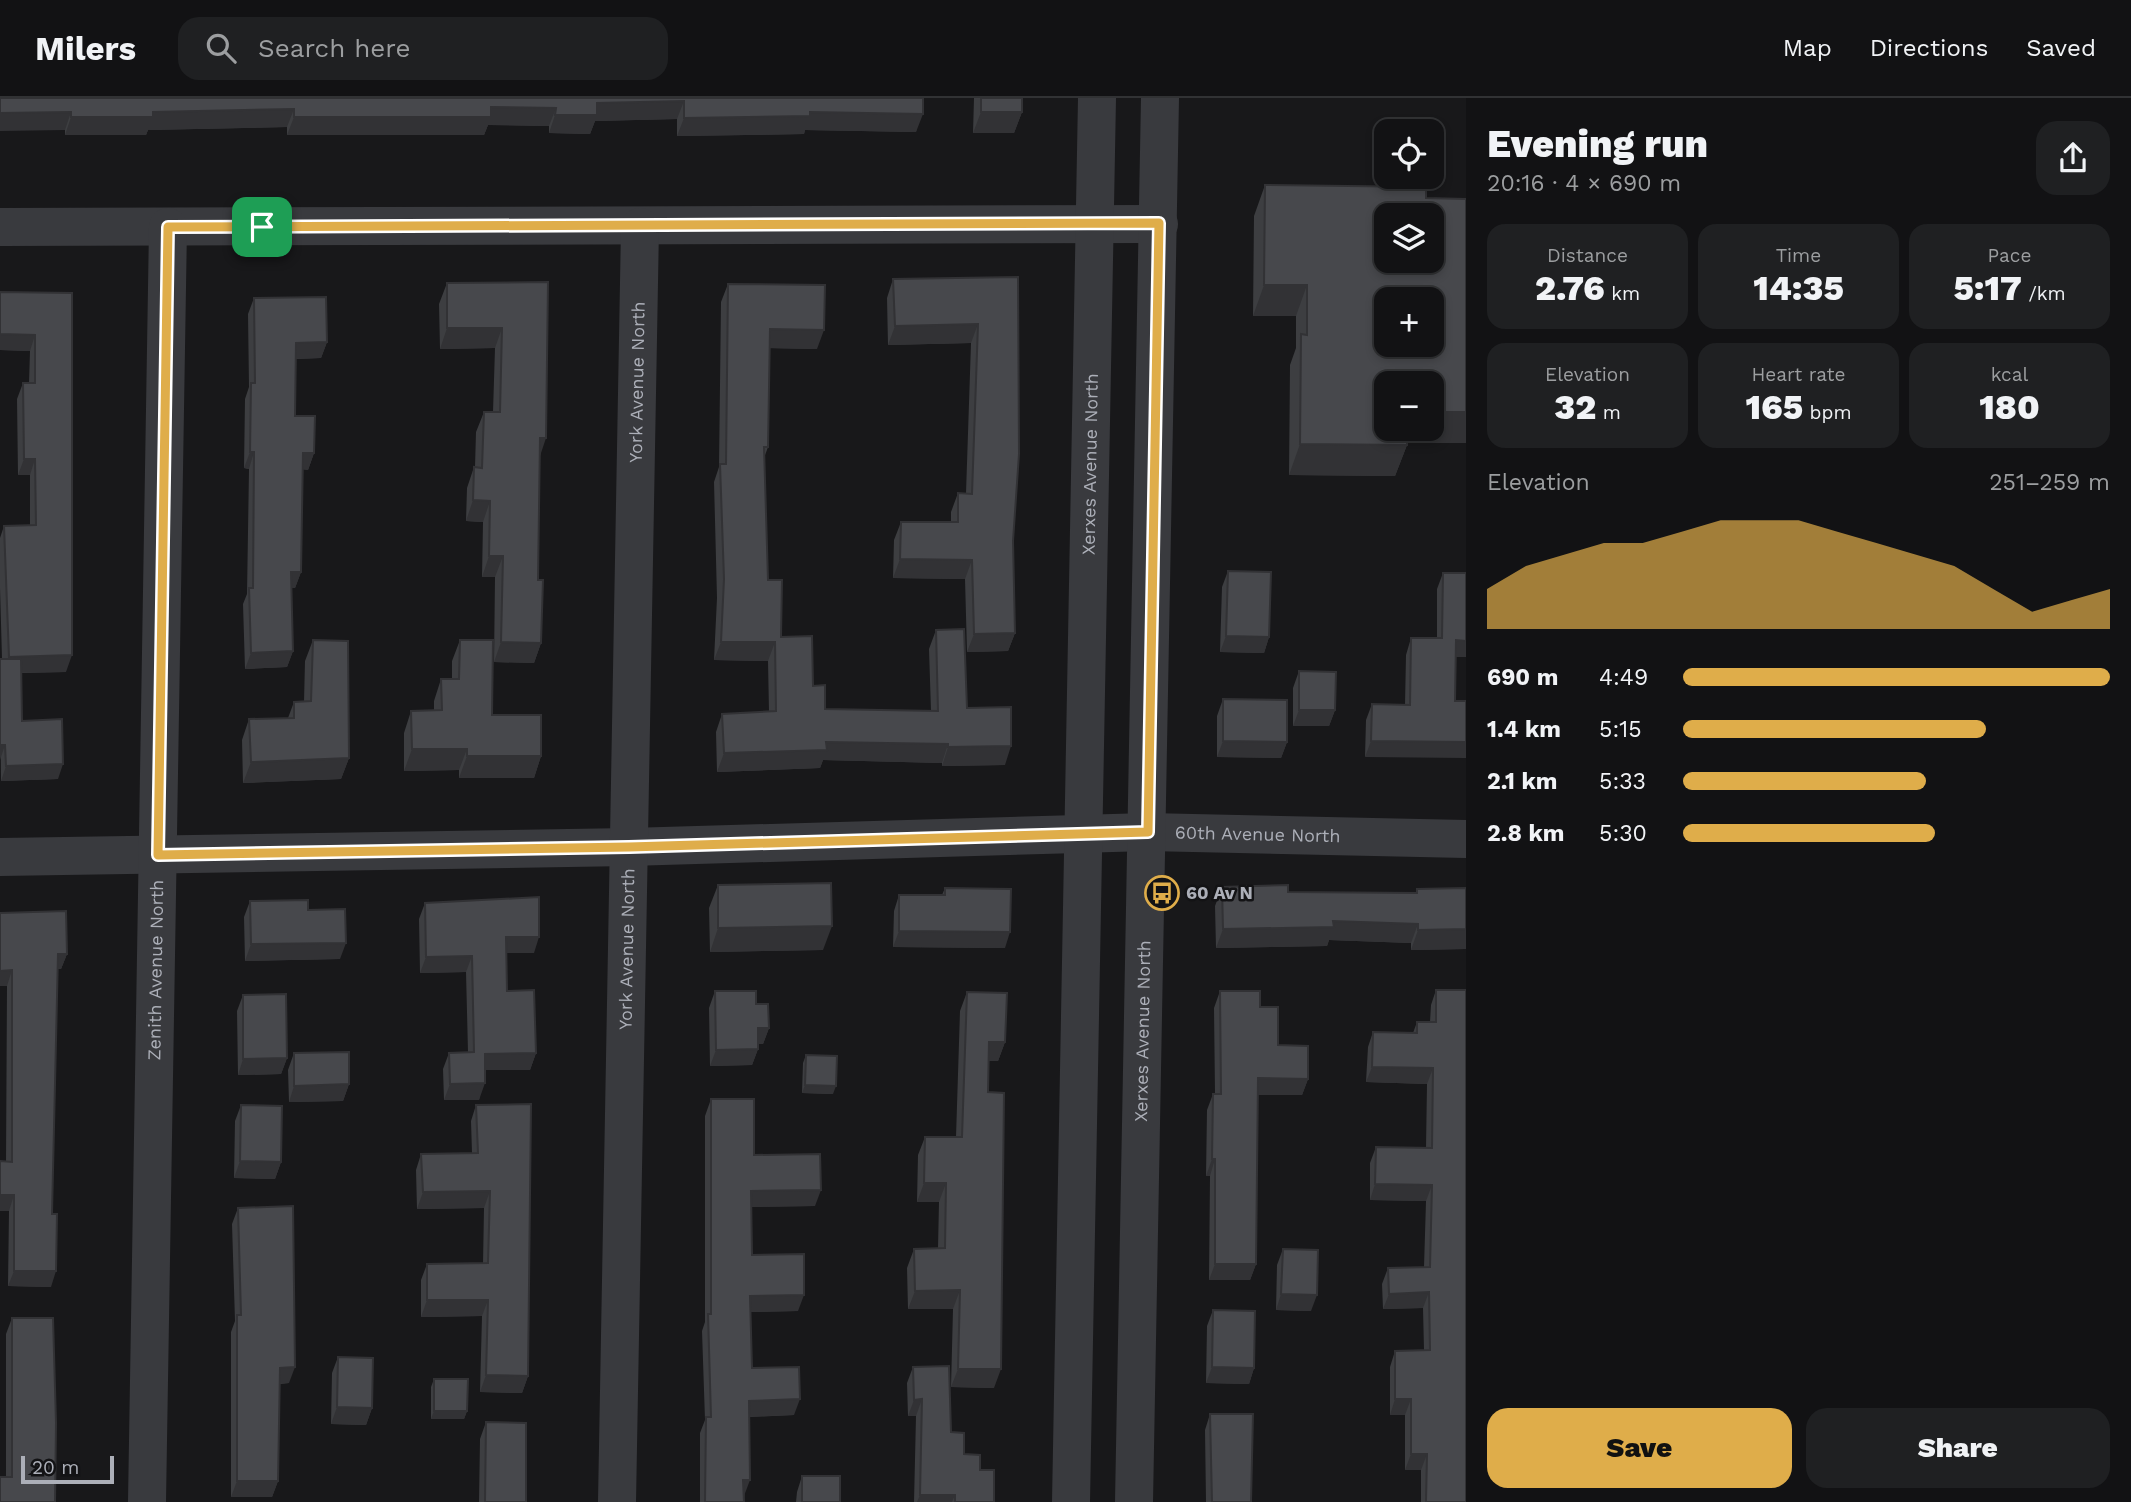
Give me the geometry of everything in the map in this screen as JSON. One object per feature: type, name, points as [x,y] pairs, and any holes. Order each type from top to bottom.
[{"type":"street","name":"Xerxes Avenue North","points":[[1071,1502],[1097,98]]},
{"type":"street","name":"Xerxes Avenue North","points":[[1134,1502],[1160,98]]},
{"type":"street","points":[[0,227],[640,227],[1159,223]]},
{"type":"street","name":"Zenith Avenue North","points":[[147,1502],[168,227]]},
{"type":"street","name":"York Avenue North","points":[[617,1502],[640,227]]},
{"type":"street","name":"60th Avenue North","points":[[0,857],[629,847],[1084,836],[1148,832],[1466,839]]},
{"type":"building","points":[[0,98],[923,98],[923,114],[810,112],[810,116],[684,118],[684,101],[597,103],[597,115],[555,115],[556,108],[491,107],[491,117],[294,117],[294,109],[153,112],[153,117],[71,117],[71,112],[0,113]]},
{"type":"building","points":[[981,98],[1022,98],[1022,112],[981,112]]},
{"type":"building","points":[[1265,185],[1426,189],[1426,198],[1466,199],[1466,412],[1444,412],[1444,371],[1374,371],[1374,441],[1407,441],[1407,445],[1300,444],[1301,334],[1307,335],[1307,285],[1264,285]]},
{"type":"building","points":[[1018,277],[1019,454],[1013,541],[1015,633],[974,634],[972,560],[900,559],[901,522],[958,522],[958,493],[972,494],[978,324],[895,326],[893,279]]},
{"type":"building","points":[[548,282],[546,438],[540,438],[538,580],[543,580],[541,643],[501,642],[503,556],[489,556],[490,501],[473,500],[474,467],[482,468],[484,412],[500,412],[502,328],[447,328],[447,283]]},
{"type":"building","points":[[728,284],[825,285],[824,330],[770,329],[768,447],[764,447],[768,580],[782,580],[781,637],[812,636],[813,686],[825,685],[825,709],[938,711],[936,630],[964,629],[967,708],[1011,707],[1011,746],[948,747],[948,744],[826,742],[827,750],[724,753],[722,714],[776,711],[775,642],[721,642],[724,579],[720,464],[726,464]]},
{"type":"building","points":[[0,292],[72,293],[72,655],[9,657],[4,526],[36,525],[35,459],[24,459],[23,383],[35,383],[35,335],[0,334]]},
{"type":"building","points":[[326,297],[327,342],[296,343],[295,416],[315,416],[314,453],[303,453],[301,572],[291,572],[293,651],[251,653],[249,588],[253,588],[254,452],[250,452],[251,383],[255,383],[254,298]]},
{"type":"building","points":[[1228,571],[1271,572],[1269,637],[1226,636]]},
{"type":"building","points":[[1443,573],[1466,573],[1466,641],[1456,640],[1455,701],[1466,701],[1466,742],[1371,741],[1372,704],[1410,705],[1411,638],[1442,638]]},
{"type":"building","points":[[313,640],[348,641],[349,758],[251,762],[249,719],[294,718],[294,702],[311,701]]},
{"type":"building","points":[[460,640],[493,640],[492,715],[541,715],[541,756],[467,756],[467,749],[412,749],[411,711],[442,710],[441,679],[459,679]]},
{"type":"building","points":[[0,659],[21,659],[22,721],[62,719],[63,764],[6,766],[5,745],[0,745]]},
{"type":"building","points":[[1299,671],[1336,672],[1335,710],[1299,710]]},
{"type":"building","points":[[1223,699],[1287,700],[1287,742],[1223,741]]},
{"type":"building","points":[[831,883],[832,926],[718,928],[718,885]]},
{"type":"building","points":[[1288,885],[1288,892],[1417,893],[1417,889],[1466,888],[1466,929],[1418,930],[1418,924],[1333,921],[1334,927],[1223,929],[1222,887]]},
{"type":"building","points":[[945,888],[1011,889],[1010,932],[899,931],[899,895],[945,895]]},
{"type":"building","points":[[539,897],[539,937],[506,937],[507,991],[534,990],[536,1053],[485,1054],[485,1083],[450,1084],[449,1053],[474,1052],[472,956],[426,957],[425,903]]},
{"type":"building","points":[[308,900],[308,910],[345,909],[346,943],[251,944],[250,901]]},
{"type":"building","points":[[66,911],[67,954],[58,954],[52,1214],[57,1214],[56,1271],[14,1271],[14,1195],[0,1195],[0,1161],[12,1162],[12,970],[0,971],[0,913]]},
{"type":"building","points":[[1436,990],[1466,990],[1466,1502],[1426,1502],[1427,1454],[1411,1454],[1411,1399],[1395,1399],[1395,1351],[1430,1350],[1429,1292],[1389,1294],[1388,1268],[1430,1267],[1432,1185],[1375,1184],[1376,1147],[1432,1148],[1433,1068],[1372,1067],[1373,1032],[1417,1033],[1417,1022],[1436,1022]]},
{"type":"building","points":[[715,991],[756,991],[756,1004],[768,1004],[769,1028],[758,1028],[758,1049],[716,1050]]},
{"type":"building","points":[[1220,991],[1260,991],[1260,1007],[1278,1007],[1278,1045],[1308,1046],[1308,1079],[1258,1078],[1256,1264],[1215,1264],[1213,1094],[1221,1094]]},
{"type":"building","points":[[967,992],[1007,993],[1005,1042],[989,1042],[988,1092],[1004,1093],[1001,1369],[958,1369],[960,1290],[915,1291],[914,1249],[945,1248],[946,1183],[924,1183],[925,1137],[962,1137]]},
{"type":"building","points":[[286,994],[287,1058],[243,1059],[243,995]]},
{"type":"building","points":[[349,1052],[349,1084],[294,1086],[294,1053]]},
{"type":"building","points":[[806,1055],[837,1056],[836,1086],[805,1085]]},
{"type":"building","points":[[711,1099],[754,1099],[754,1155],[820,1154],[821,1190],[751,1191],[752,1255],[804,1254],[804,1295],[750,1296],[752,1368],[799,1367],[800,1399],[749,1401],[750,1480],[743,1480],[744,1502],[705,1502],[706,1417],[711,1417],[708,1314],[711,1314]]},
{"type":"building","points":[[531,1104],[528,1376],[486,1375],[488,1300],[427,1300],[427,1264],[488,1263],[490,1191],[423,1192],[421,1154],[478,1153],[476,1105]]},
{"type":"building","points":[[241,1105],[282,1106],[281,1162],[240,1161]]},
{"type":"building","points":[[293,1206],[295,1367],[280,1368],[278,1481],[237,1481],[237,1315],[241,1315],[238,1208]]},
{"type":"building","points":[[1283,1249],[1318,1250],[1317,1295],[1281,1294]]},
{"type":"building","points":[[1213,1310],[1255,1311],[1254,1368],[1212,1367]]},
{"type":"building","points":[[12,1318],[53,1318],[55,1502],[0,1502],[0,1477],[12,1477]]},
{"type":"building","points":[[338,1357],[373,1358],[372,1408],[337,1407]]},
{"type":"building","points":[[949,1366],[951,1432],[964,1433],[964,1454],[980,1455],[980,1470],[994,1470],[994,1502],[955,1502],[955,1495],[920,1495],[922,1399],[914,1400],[913,1367]]},
{"type":"building","points":[[434,1379],[468,1379],[467,1411],[434,1411]]},
{"type":"building","points":[[1210,1414],[1253,1414],[1251,1502],[1212,1502]]},
{"type":"building","points":[[486,1422],[526,1423],[526,1502],[485,1502]]},
{"type":"building","points":[[802,1476],[840,1476],[840,1502],[802,1502]]},
{"type":"place","name":"60 Av N","points":[[1162,893]]},
{"type":"route","points":[[1159,223],[1148,832],[1084,836],[629,847],[158,855],[168,227],[262,227],[1159,223]]}]
